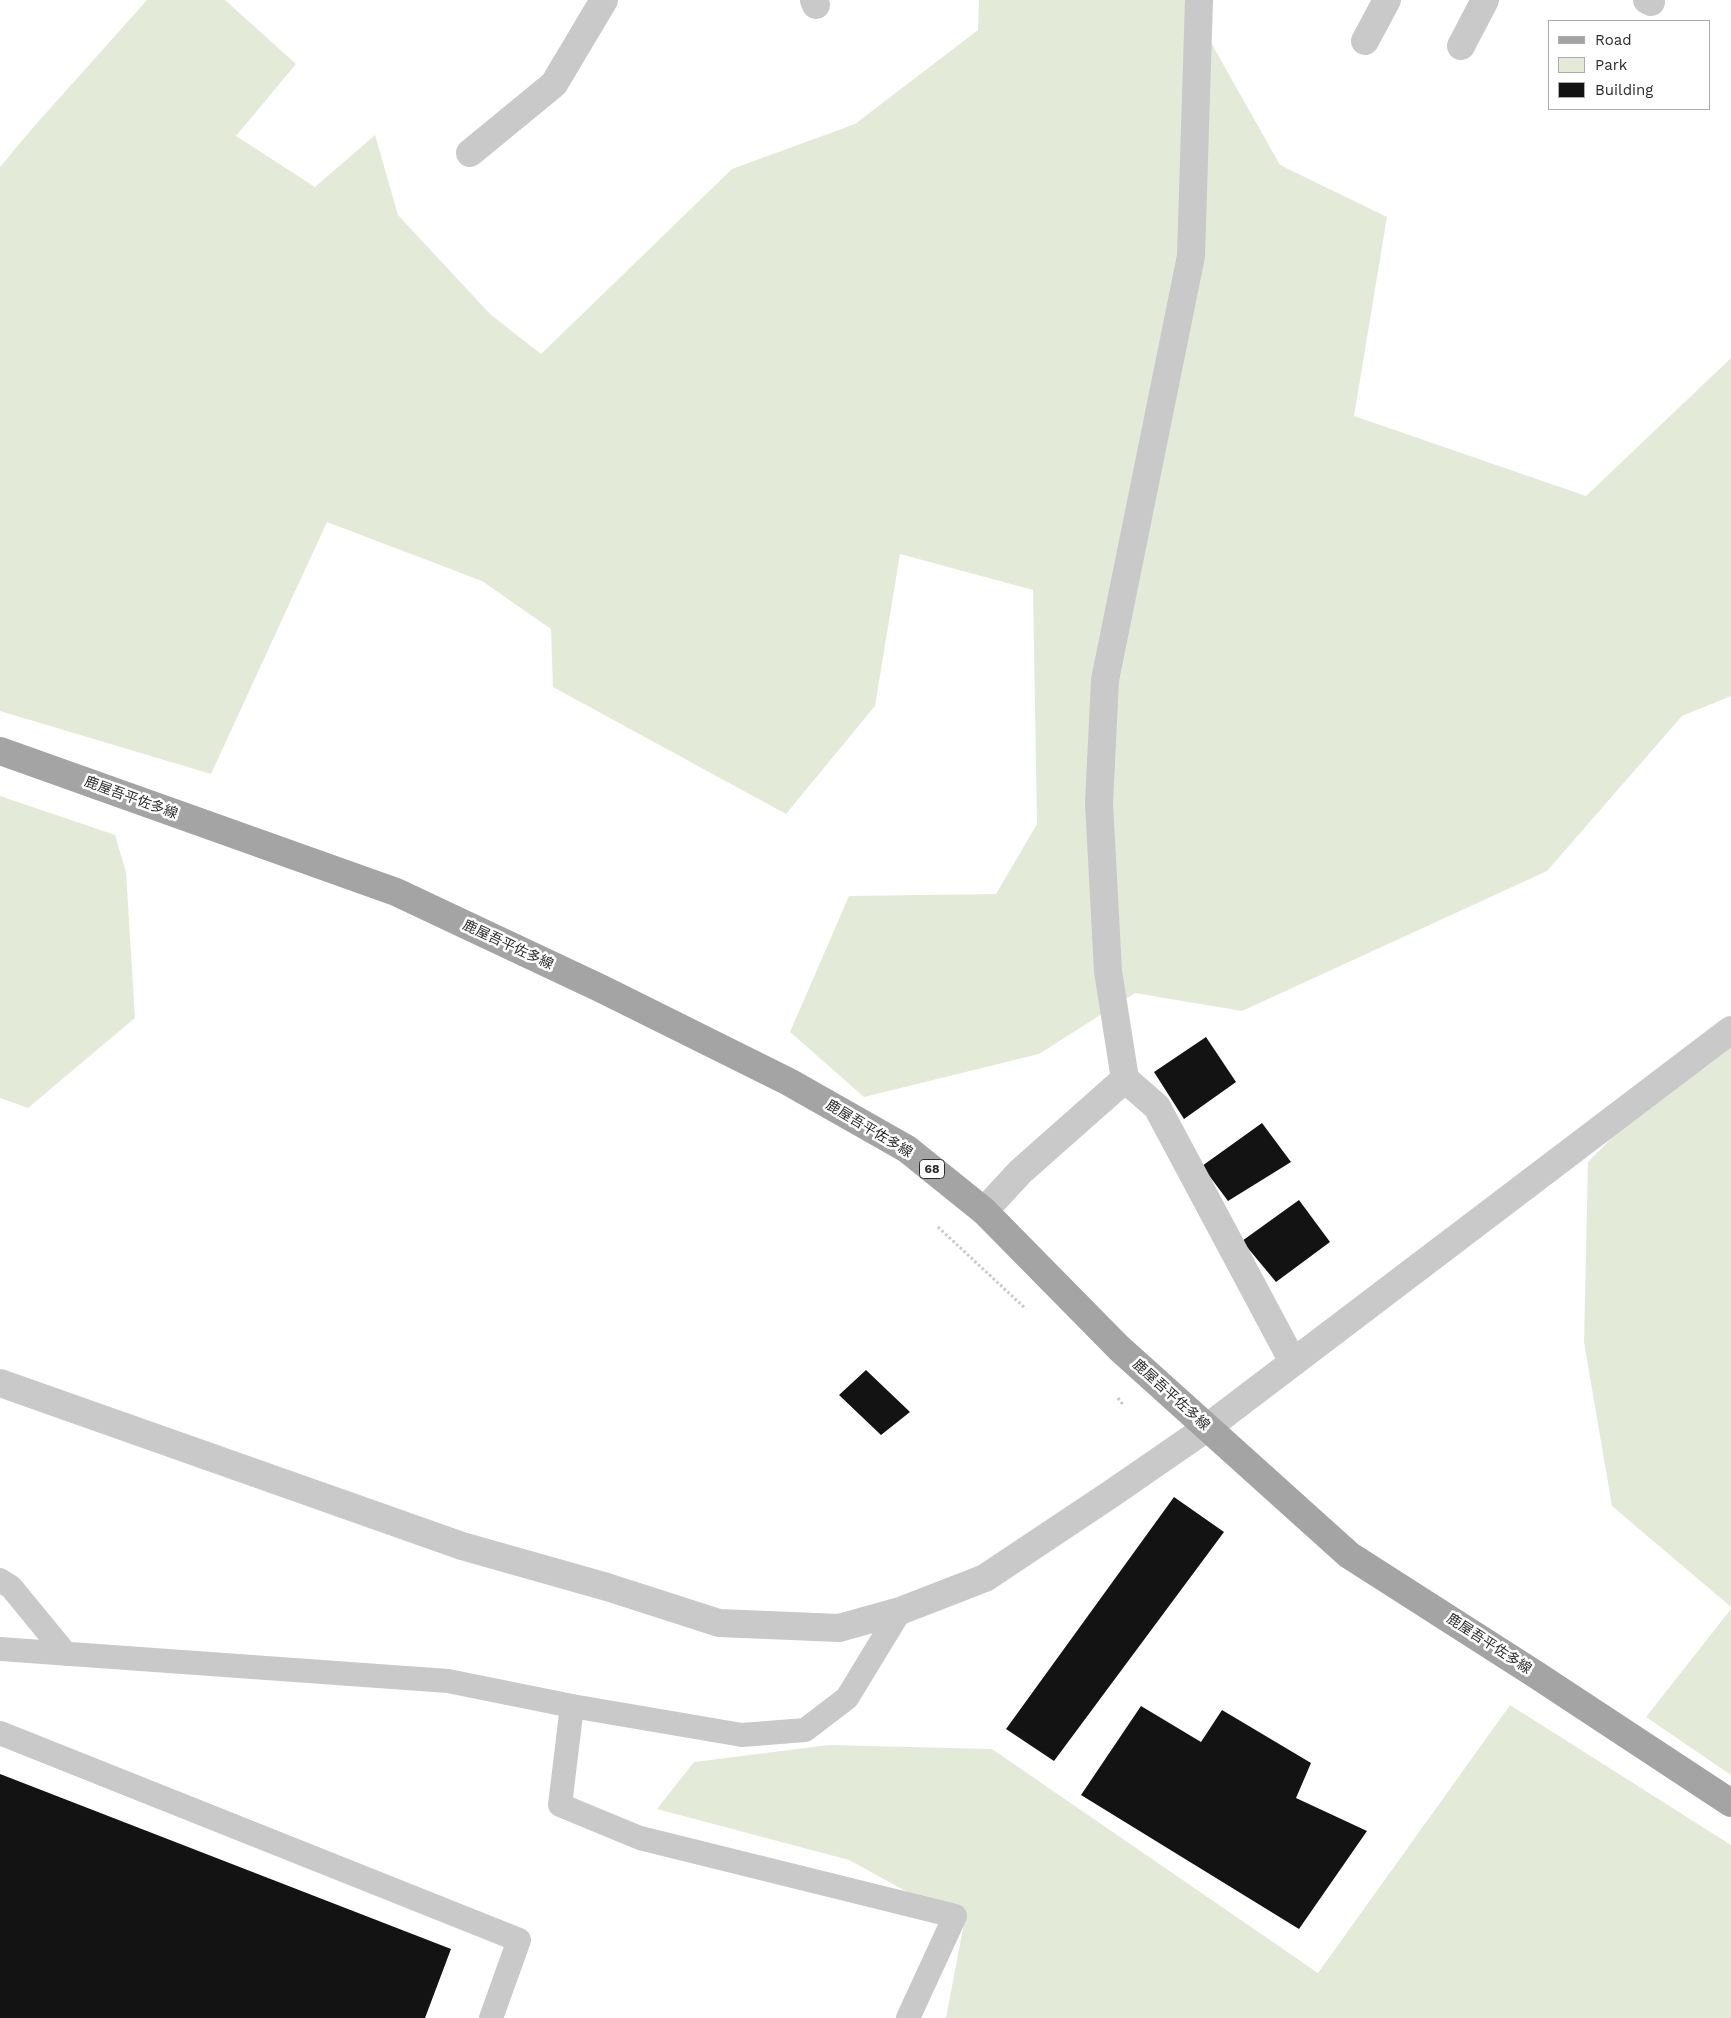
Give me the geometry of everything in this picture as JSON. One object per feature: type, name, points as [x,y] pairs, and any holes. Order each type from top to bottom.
[{"type":"main road","name":"鹿屋吾平佐多線","points":[[0,751],[405,896],[602,989],[789,1082],[906,1149],[984,1211],[1119,1348],[1349,1555],[1535,1674],[1731,1804]]},
{"type":"street","points":[[470,153],[554,84],[604,0]]},
{"type":"street","points":[[1199,0],[1191,256],[1105,680],[1099,803],[1108,971],[1125,1079],[1157,1107],[1293,1362]]},
{"type":"street","points":[[1365,40],[1387,0]]},
{"type":"street","points":[[1461,46],[1485,0]]},
{"type":"street","points":[[0,1383],[462,1546],[607,1586],[719,1623],[838,1628],[900,1611],[985,1578],[1208,1428],[1731,1030]]},
{"type":"street","points":[[984,1211],[1020,1172],[1125,1079]]},
{"type":"lane","points":[[0,1580],[11,1587],[66,1654]]},
{"type":"lane","points":[[0,1649],[448,1681],[572,1706],[742,1734],[805,1730],[847,1698],[900,1611]]},
{"type":"lane","points":[[572,1706],[560,1805],[640,1838],[955,1916],[908,2018]]},
{"type":"lane","points":[[0,1733],[519,1940],[491,2018]]},
{"type":"green space","points":[[147,0],[225,0],[296,64],[236,136],[315,187],[375,135],[398,215],[490,314],[541,354],[732,169],[855,124],[978,30],[979,0],[1187,0],[1280,165],[1387,217],[1354,416],[1586,496],[1731,358],[1731,696],[1682,716],[1547,871],[1242,1011],[1135,993],[1039,1054],[864,1097],[790,1032],[849,896],[996,894],[1037,824],[1033,590],[900,554],[875,706],[786,814],[553,687],[551,629],[482,581],[327,522],[211,774],[0,711],[0,167]]},
{"type":"green space","points":[[0,796],[115,835],[126,872],[135,1018],[28,1108],[0,1098]]},
{"type":"green space","points":[[1731,1030],[1731,1607],[1612,1506],[1584,1342],[1588,1162],[1708,1041]]},
{"type":"green space","points":[[1731,1609],[1731,1775],[1646,1717]]},
{"type":"green space","points":[[1510,1705],[1731,1845],[1731,2018],[946,2018],[964,1923],[849,1860],[657,1809],[694,1762],[829,1745],[992,1749],[1318,1973]]},
{"type":"building","points":[[1206,1037],[1236,1082],[1184,1119],[1154,1072]]},
{"type":"building","points":[[1262,1123],[1291,1162],[1228,1201],[1202,1166]]},
{"type":"building","points":[[1299,1200],[1330,1242],[1276,1282],[1242,1241]]},
{"type":"building","points":[[866,1370],[910,1412],[881,1435],[839,1395]]},
{"type":"building","points":[[1174,1497],[1224,1532],[1054,1761],[1006,1729]]},
{"type":"building","points":[[1141,1706],[1201,1742],[1222,1710],[1311,1763],[1296,1798],[1367,1831],[1299,1929],[1081,1795]]},
{"type":"building","points":[[0,1774],[451,1949],[425,2018],[0,2018]]}]
